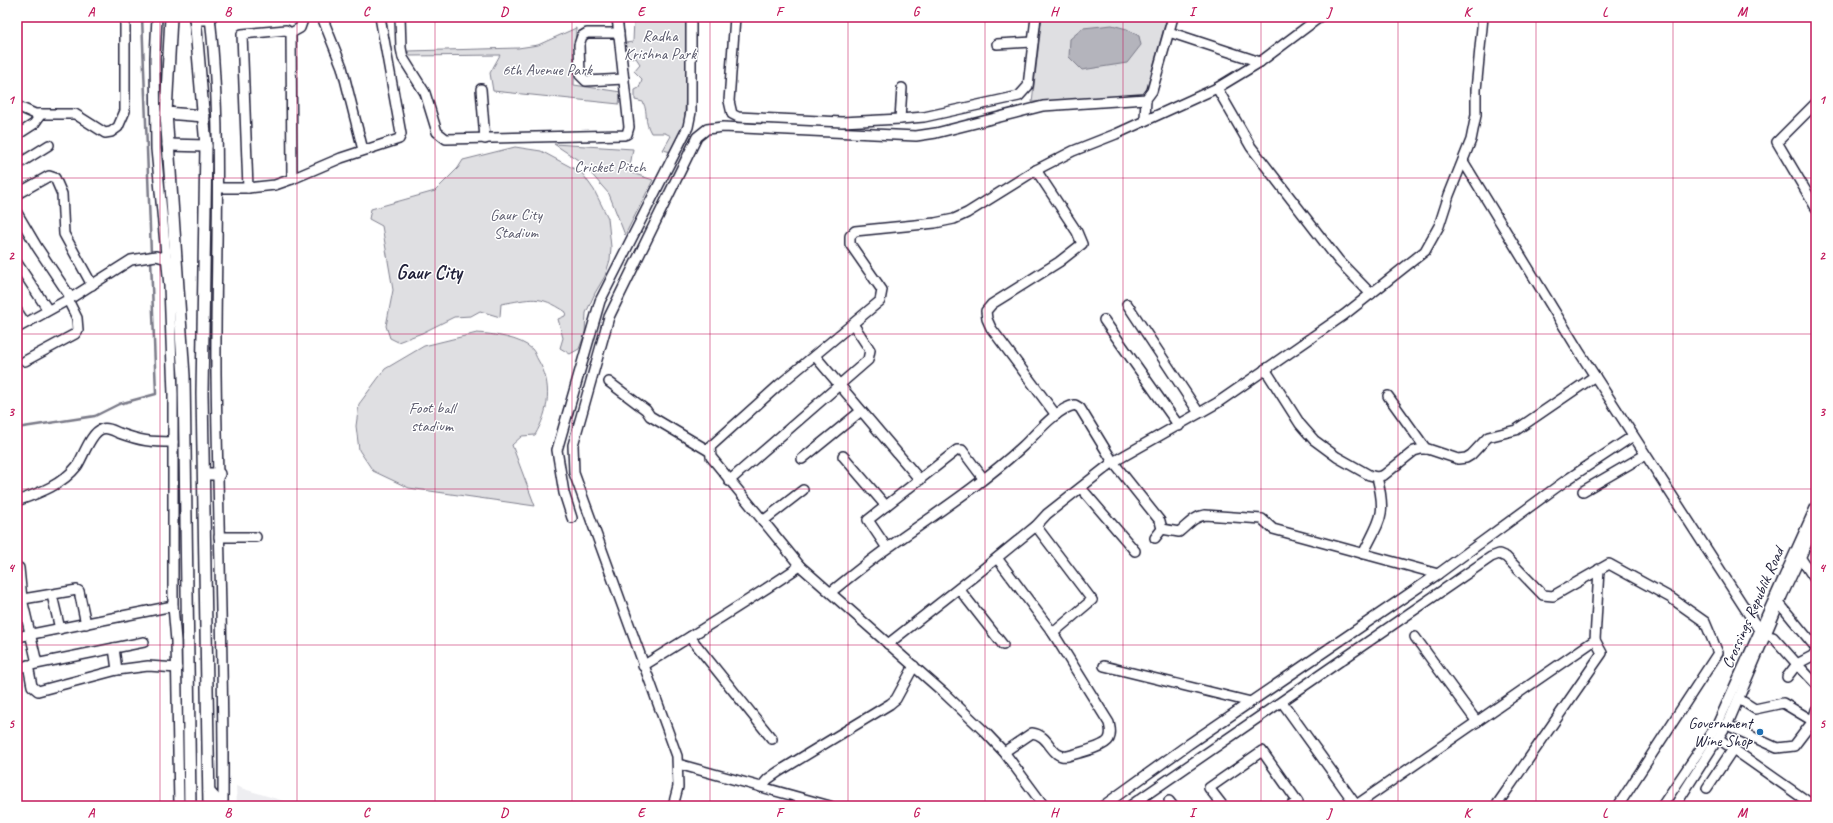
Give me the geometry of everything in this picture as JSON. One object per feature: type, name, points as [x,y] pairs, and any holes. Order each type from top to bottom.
[{"type":"main road","points":[[170,17],[166,114],[184,376],[178,393],[190,806]]},
{"type":"main road","points":[[209,806],[202,393],[206,146],[195,18],[210,18]]},
{"type":"main road","points":[[166,114],[204,116]]},
{"type":"main road","points":[[168,145],[206,146]]},
{"type":"main road","points":[[204,474],[219,474]]},
{"type":"main road","points":[[209,792],[222,806]]},
{"type":"street","points":[[17,106],[30,113],[75,114],[87,120],[98,130],[105,133],[111,132],[118,127],[125,110],[125,17]]},
{"type":"street","points":[[157,17],[155,58],[156,149],[167,259],[172,375],[178,393],[173,442],[173,606],[177,668],[179,806]]},
{"type":"street","points":[[291,33],[300,28],[304,17]]},
{"type":"street","points":[[319,17],[340,60],[363,150]]},
{"type":"street","points":[[218,188],[269,186],[292,179],[363,150],[394,142],[399,139],[401,134],[380,17]]},
{"type":"street","points":[[400,17],[401,48],[403,58],[425,94],[437,132],[446,139],[624,135],[629,131],[617,17]]},
{"type":"street","points":[[572,518],[564,492],[557,450],[600,301],[688,127],[691,112],[691,17]]},
{"type":"street","points":[[735,17],[729,100],[732,114],[738,117],[842,122],[924,117],[1019,96],[1028,86],[1036,17]]},
{"type":"street","points":[[1144,120],[1146,99],[1152,91],[1173,17]]},
{"type":"street","points":[[1044,806],[1004,752],[944,693],[800,566],[711,457],[710,447],[779,385],[880,301],[882,290],[850,244],[850,236],[855,231],[935,223],[954,219],[967,213],[1036,170],[1074,151],[1116,134],[1217,88],[1260,62],[1320,17]]},
{"type":"street","points":[[888,644],[959,589],[1036,526],[1047,514],[1113,462],[1179,426],[1265,369],[1371,294],[1425,251],[1434,239],[1471,140],[1476,115],[1476,90],[1483,17]]},
{"type":"street","points":[[210,18],[218,188],[216,375],[219,474],[222,806]]},
{"type":"street","points":[[248,188],[242,34],[286,30],[291,33]]},
{"type":"street","points":[[1169,32],[1260,62]]},
{"type":"street","points":[[291,33],[292,179]]},
{"type":"street","points":[[619,33],[586,33],[582,36],[579,46],[580,75],[586,81],[624,79]]},
{"type":"street","points":[[997,44],[1033,42]]},
{"type":"street","points":[[900,119],[902,88]]},
{"type":"street","points":[[1217,88],[1251,147],[1340,262],[1371,294]]},
{"type":"street","points":[[481,89],[485,139]]},
{"type":"street","points":[[673,806],[678,787],[677,756],[574,473],[574,445],[610,316],[697,137],[707,129],[723,127],[916,136],[936,133],[1043,106],[1146,99]]},
{"type":"street","points":[[1816,103],[1777,142],[1816,208]]},
{"type":"street","points":[[17,135],[34,124],[41,114]]},
{"type":"street","points":[[17,165],[49,145]]},
{"type":"street","points":[[1463,160],[1594,376],[1762,633],[1773,637],[1816,684]]},
{"type":"street","points":[[1036,170],[1077,232],[1082,244],[1059,262],[992,304],[986,311],[987,319],[991,328],[1056,415]]},
{"type":"street","points":[[17,194],[49,176],[55,178],[62,194],[64,234],[92,285]]},
{"type":"street","points":[[17,213],[69,299],[77,318],[78,330],[75,334],[24,361]]},
{"type":"street","points":[[17,311],[21,326],[69,299],[131,260],[156,256],[167,259]]},
{"type":"street","points":[[17,263],[48,310]]},
{"type":"street","points":[[1127,304],[1199,413]]},
{"type":"street","points":[[1104,320],[1179,426]]},
{"type":"street","points":[[729,480],[870,356],[870,350],[853,324]]},
{"type":"street","points":[[815,356],[920,480]]},
{"type":"street","points":[[1265,369],[1300,424],[1314,440],[1323,448],[1350,464],[1369,475],[1377,477],[1384,475],[1414,451],[1426,449],[1458,459],[1466,458],[1471,455],[1488,437],[1516,430],[1594,376]]},
{"type":"street","points":[[609,382],[646,410],[650,416],[710,451]]},
{"type":"street","points":[[1388,396],[1426,449]]},
{"type":"street","points":[[831,592],[887,548],[957,499],[1019,450],[1056,415],[1068,406],[1075,405],[1080,408],[1113,462],[1160,521],[1162,529]]},
{"type":"street","points":[[802,459],[861,411]]},
{"type":"street","points":[[17,502],[46,490],[69,474],[82,458],[94,435],[100,429],[108,429],[142,441],[173,442]]},
{"type":"street","points":[[1103,806],[1250,702],[1438,574],[1565,481],[1633,436]]},
{"type":"street","points":[[887,548],[868,520],[959,449],[983,478]]},
{"type":"street","points":[[1583,491],[1645,455]]},
{"type":"street","points":[[843,456],[886,506]]},
{"type":"street","points":[[1363,554],[1380,520],[1383,510],[1377,477]]},
{"type":"street","points":[[1081,488],[1136,551]]},
{"type":"street","points":[[763,521],[803,490]]},
{"type":"street","name":"Crossings Republik Road","points":[[1720,730],[1816,506]]},
{"type":"street","points":[[1162,529],[1179,532],[1191,520],[1198,516],[1205,515],[1262,519],[1273,529],[1438,574]]},
{"type":"street","points":[[1675,806],[1739,699],[1762,633],[1779,603],[1816,524]]},
{"type":"street","points":[[1036,526],[1092,600],[1053,633]]},
{"type":"street","points":[[1155,538],[1162,529]]},
{"type":"street","points":[[219,537],[256,537]]},
{"type":"street","points":[[1130,806],[1495,555],[1502,554],[1539,592],[1548,596],[1553,596],[1608,564],[1677,602],[1705,622],[1718,653],[1618,806]]},
{"type":"street","points":[[1800,557],[1816,581]]},
{"type":"street","points":[[997,558],[1053,633],[1108,723],[1111,732],[1109,739],[1103,745],[1063,757],[1052,749],[1043,736],[1032,733],[1004,752]]},
{"type":"street","points":[[643,666],[749,601],[800,566]]},
{"type":"street","points":[[19,568],[19,599],[29,634],[32,664],[32,686],[38,691],[117,670],[148,666],[177,668]]},
{"type":"street","points":[[1496,806],[1602,653],[1595,640],[1599,569]]},
{"type":"street","points":[[959,589],[1003,645]]},
{"type":"street","points":[[19,599],[79,591],[86,624]]},
{"type":"street","points":[[52,595],[60,629]]},
{"type":"street","points":[[1779,603],[1816,648]]},
{"type":"street","points":[[17,637],[173,606]]},
{"type":"street","points":[[690,637],[772,739]]},
{"type":"street","points":[[1415,637],[1477,722]]},
{"type":"street","points":[[1282,702],[1355,806],[1595,640]]},
{"type":"street","points":[[17,667],[144,642]]},
{"type":"street","points":[[114,648],[117,670]]},
{"type":"street","points":[[1787,677],[1797,664],[1816,654]]},
{"type":"street","points":[[761,787],[768,779],[778,772],[890,704],[899,695],[914,666]]},
{"type":"street","points":[[1104,666],[1250,702]]},
{"type":"street","points":[[1739,699],[1755,709],[1783,703],[1813,721]]},
{"type":"street","points":[[1720,730],[1777,748],[1794,746],[1813,721],[1816,710]]},
{"type":"street","points":[[1720,730],[1733,749],[1814,806]]},
{"type":"street","points":[[1662,806],[1720,730]]},
{"type":"street","points":[[1707,788],[1733,749]]},
{"type":"street","points":[[1223,806],[1209,788],[1262,751],[1298,802],[1291,806]]},
{"type":"street","points":[[678,764],[830,806]]},
{"type":"shaded area","points":[[1112,25],[1127,29],[1139,36],[1141,45],[1127,63],[1082,70],[1069,57],[1070,39],[1083,28]]},
{"type":"shaded area","points":[[236,786],[244,789],[300,806],[237,806]]},
{"type":"green space","name":"Radha Krishna Park","points":[[629,17],[690,17],[684,128],[671,152],[663,150],[671,136],[665,133],[651,133],[647,124],[646,110],[643,102],[635,100],[635,90],[639,88],[642,79],[634,71],[640,64],[636,58],[627,57],[625,43],[633,42],[634,19]]},
{"type":"green space","points":[[1042,17],[1167,17],[1145,95],[1032,102]]},
{"type":"green space","name":"6th Avenue Park","points":[[576,28],[574,85],[621,92],[619,104],[493,91],[490,73],[500,55],[410,56],[408,51],[518,48],[538,45]]},
{"type":"green space","name":"Cricket Pitch","points":[[554,144],[633,149],[629,172],[653,180],[625,235],[609,194],[581,162]]},
{"type":"green space","name":"Gaur City Stadium","points":[[515,147],[541,151],[582,173],[594,190],[608,218],[611,247],[610,260],[605,276],[586,313],[585,333],[579,349],[570,354],[560,348],[563,338],[558,319],[565,316],[566,312],[549,302],[535,299],[501,304],[500,317],[480,311],[471,316],[454,317],[422,333],[398,342],[390,338],[386,326],[393,290],[382,226],[369,219],[371,209],[435,191],[458,168],[463,160]]},
{"type":"green space","name":"Foot ball stadium","points":[[477,333],[506,337],[527,345],[534,352],[543,369],[546,378],[547,398],[546,407],[540,426],[535,435],[522,436],[512,445],[535,506],[409,488],[373,471],[359,450],[356,426],[359,404],[385,369],[424,346]]},
{"type":"waterway","points":[[142,17],[151,254]]},
{"type":"waterway","points":[[17,428],[95,416],[119,404],[156,394],[151,259]]},
{"type":"place","name":"Government Wine Shop","points":[[1760,732]]},
{"type":"district","name":"Gaur City","points":[[429,272]]}]
